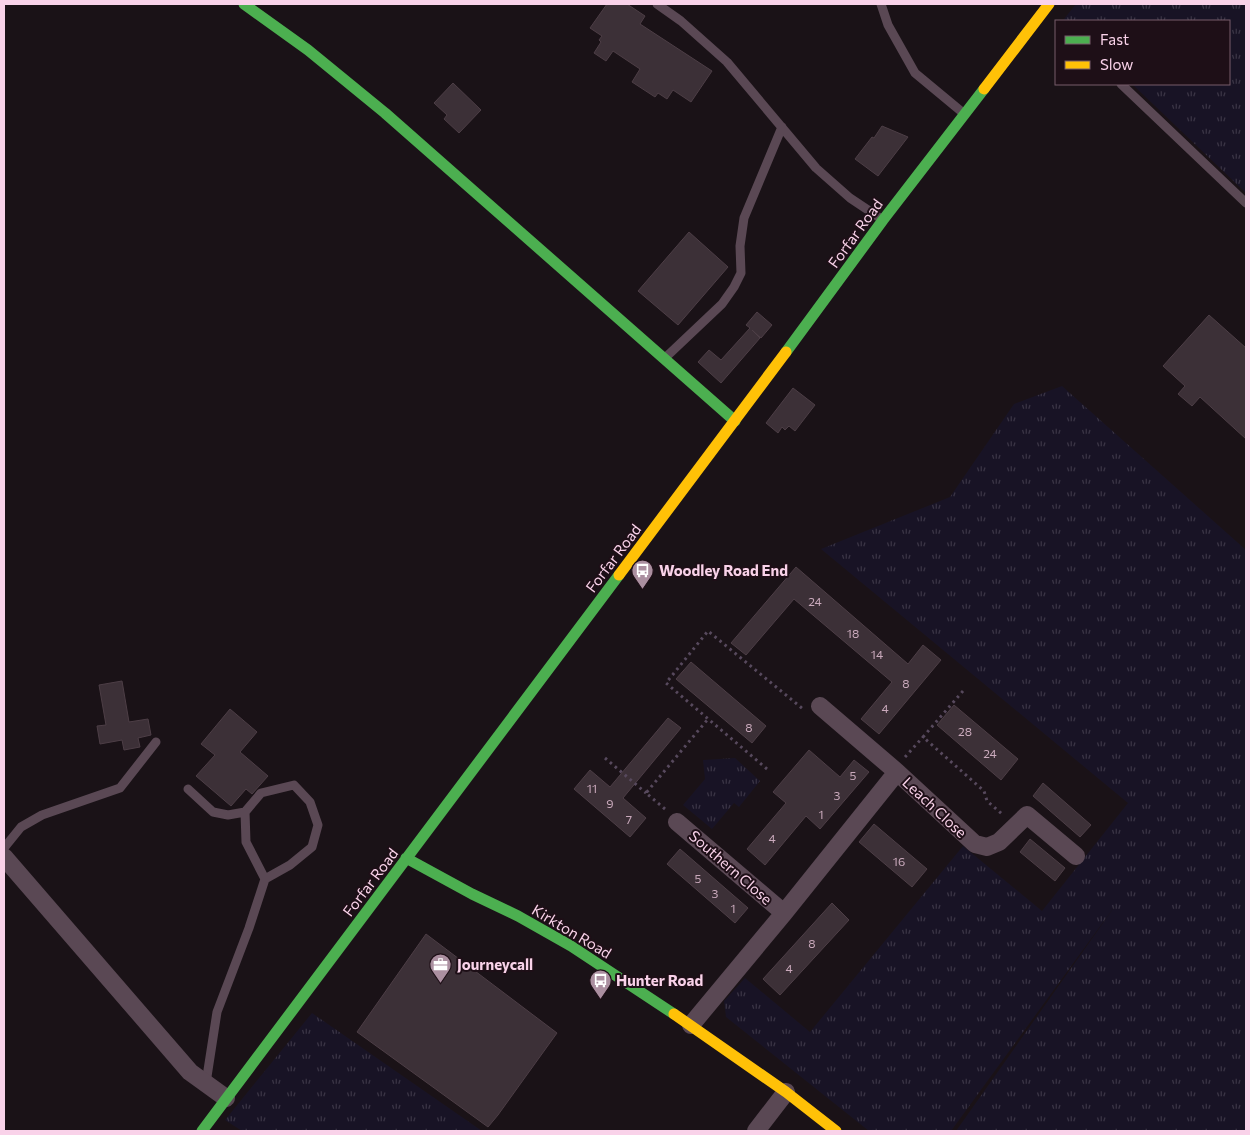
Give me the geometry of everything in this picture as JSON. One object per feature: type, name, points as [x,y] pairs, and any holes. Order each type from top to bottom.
[{"type":"main road","points":[[244,4],[308,50],[385,113],[735,421]]},
{"type":"main road","name":"Forfar Road","points":[[202,1131],[735,421],[883,220],[964,114],[1048,11]]},
{"type":"main road","name":"Kirkton Road","points":[[406,858],[472,894],[518,916],[571,946],[691,1025],[786,1092],[836,1131]]},
{"type":"street","name":"Leach Close","points":[[812,708],[895,771],[975,844],[987,847],[999,842],[1027,814],[1076,856]]},
{"type":"street","points":[[691,1025],[784,913],[895,771]]},
{"type":"street","name":"Southern Close","points":[[677,822],[784,913]]},
{"type":"street","points":[[4,857],[190,1072],[226,1098]]},
{"type":"street","points":[[756,1131],[786,1092]]},
{"type":"lane","points":[[657,4],[681,21],[727,62],[816,168],[850,198],[883,220]]},
{"type":"lane","points":[[881,4],[888,25],[915,73],[964,114]]},
{"type":"lane","points":[[1122,85],[1246,203]]},
{"type":"lane","points":[[664,358],[722,304],[741,274],[740,246],[744,218],[782,128]]},
{"type":"lane","points":[[4,848],[21,827],[42,815],[120,788],[156,742]]},
{"type":"lane","points":[[188,789],[213,812],[228,816],[245,812],[261,793],[294,785],[310,802],[318,825],[312,847],[290,865],[265,879],[249,928],[217,1012],[206,1083]]},
{"type":"lane","points":[[245,812],[246,842],[265,879]]},
{"type":"path","points":[[767,769],[666,683],[708,631],[812,708]]},
{"type":"path","points":[[895,771],[963,692]]},
{"type":"path","points":[[646,793],[708,719]]},
{"type":"path","points":[[924,737],[984,791],[987,800],[1016,825]]},
{"type":"path","points":[[605,758],[664,808],[677,822]]},
{"type":"green space","points":[[1076,4],[1246,4],[1246,193],[1133,85],[1230,85],[1230,20],[1064,19]]},
{"type":"green space","points":[[1062,386],[1246,550],[1246,1131],[956,1131],[1120,899],[951,1131],[869,1131],[726,1017],[724,1001],[745,978],[810,1032],[963,846],[1042,911],[1128,803],[821,549],[950,497],[1014,404]]},
{"type":"green space","points":[[735,758],[760,781],[739,807],[734,803],[712,829],[683,805],[705,779],[703,760]]},
{"type":"green space","points":[[312,1013],[482,1131],[242,1131],[225,1120]]},
{"type":"building","points":[[607,4],[627,4],[645,16],[640,24],[712,71],[691,102],[673,90],[667,99],[658,93],[655,97],[632,82],[640,69],[613,51],[606,61],[594,53],[601,42],[599,40],[602,36],[590,28]]},
{"type":"building","points":[[453,83],[481,110],[459,133],[444,119],[447,115],[434,103]]},
{"type":"building","points":[[882,126],[908,137],[878,176],[855,159]]},
{"type":"building","points":[[689,232],[728,267],[678,325],[638,291]]},
{"type":"building","points":[[757,312],[772,325],[761,338],[752,330],[760,338],[721,383],[698,362],[709,350],[721,360],[750,328],[746,325]]},
{"type":"building","points":[[1209,315],[1246,348],[1246,439],[1200,397],[1192,406],[1178,394],[1185,386],[1163,366]]},
{"type":"building","points":[[793,388],[815,405],[795,431],[789,426],[785,430],[782,427],[778,433],[766,423]]},
{"type":"building","points":[[796,567],[908,664],[923,645],[941,660],[879,734],[861,719],[892,682],[794,599],[746,655],[731,643]]},
{"type":"building","points":[[691,662],[766,726],[752,743],[676,679]]},
{"type":"building","points":[[122,681],[129,722],[148,719],[151,735],[138,738],[140,747],[124,750],[122,740],[100,744],[97,726],[106,725],[99,685]]},
{"type":"building","points":[[954,705],[1018,759],[1001,780],[937,725]]},
{"type":"building","points":[[230,709],[257,732],[240,752],[268,776],[252,794],[246,789],[231,806],[196,776],[215,755],[201,744]]},
{"type":"building","points":[[668,718],[681,728],[623,798],[646,818],[630,837],[574,789],[590,770],[610,787]]},
{"type":"building","points":[[809,750],[840,777],[854,760],[869,772],[820,829],[806,816],[765,865],[747,849],[786,803],[773,792]]},
{"type":"building","points":[[1043,783],[1091,825],[1080,837],[1033,796]]},
{"type":"building","points":[[874,824],[927,869],[912,887],[859,842]]},
{"type":"building","points":[[1030,839],[1065,868],[1055,881],[1020,852]]},
{"type":"building","points":[[680,849],[748,908],[735,923],[667,864]]},
{"type":"building","points":[[832,903],[849,920],[780,995],[763,979]]},
{"type":"building","name":"Journeycall","points":[[426,934],[557,1033],[488,1127],[357,1032]]},
{"type":"traffic: fast","points":[[244,4],[308,50],[385,113],[735,421]]},
{"type":"traffic: fast","points":[[786,352],[883,220],[984,89]]},
{"type":"traffic: fast","points":[[202,1131],[619,575]]},
{"type":"traffic: fast","points":[[406,858],[472,894],[518,916],[571,946],[674,1014]]},
{"type":"traffic: slow","points":[[984,89],[1049,4]]},
{"type":"traffic: slow","points":[[619,575],[786,352]]},
{"type":"traffic: slow","points":[[674,1014],[786,1092],[836,1131]]},
{"type":"place","name":"Woodley Road End","points":[[643,589]]},
{"type":"place","name":"Journeycall","points":[[441,983]]},
{"type":"place","name":"Hunter Road","points":[[600,999]]}]
